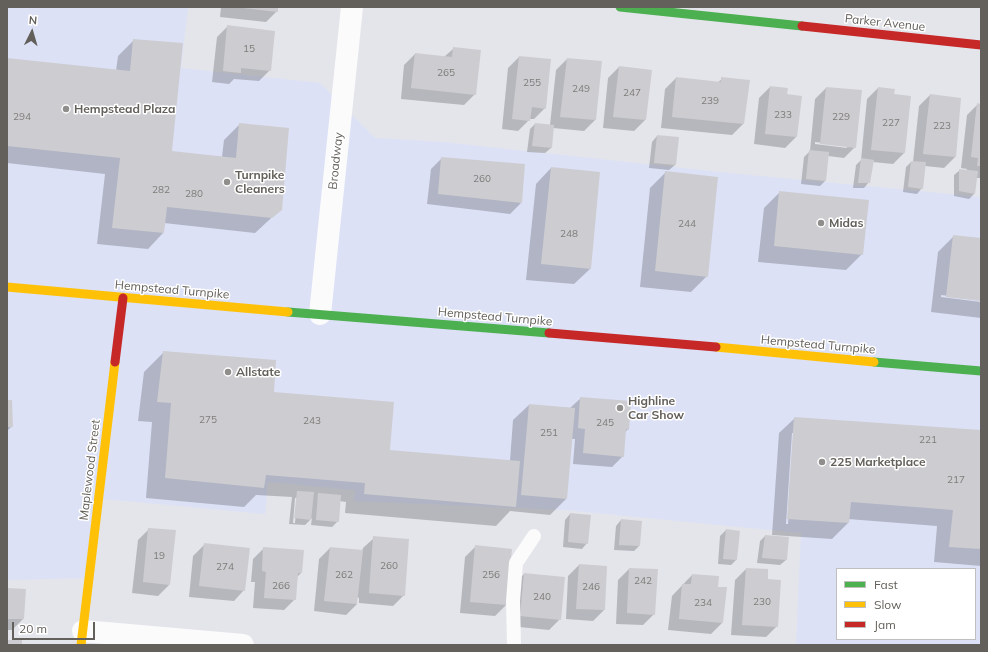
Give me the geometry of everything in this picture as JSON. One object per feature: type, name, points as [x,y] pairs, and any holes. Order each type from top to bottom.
[{"type":"main road","name":"Parker Avenue","points":[[620,7],[981,44]]},
{"type":"main road","name":"Hempstead Turnpike","points":[[7,287],[123,298],[498,328],[981,371]]},
{"type":"main road","name":"Maplewood Street","points":[[82,638],[123,298]]},
{"type":"street","name":"Broadway","points":[[320,314],[352,7]]},
{"type":"street","points":[[82,638],[243,645]]},
{"type":"lane","points":[[514,645],[513,601],[516,563],[534,536]]},
{"type":"shaded area","points":[[7,7],[188,7],[181,68],[320,83],[375,138],[443,142],[719,172],[981,197],[981,645],[796,645],[801,533],[565,510],[354,501],[355,490],[268,482],[265,514],[103,499],[92,578],[7,580]]},
{"type":"building","points":[[278,7],[278,12],[243,8]]},
{"type":"building","points":[[227,25],[275,31],[271,71],[241,68],[241,73],[223,71]]},
{"type":"building","points":[[133,39],[183,43],[172,151],[236,158],[239,123],[289,128],[282,210],[272,218],[167,207],[164,233],[112,228],[120,158],[7,146],[7,58],[130,71]]},
{"type":"building","points":[[453,47],[481,50],[476,95],[411,88],[415,53],[452,57]]},
{"type":"building","points":[[519,56],[551,59],[546,109],[532,107],[530,121],[512,119]]},
{"type":"building","points":[[567,58],[602,61],[596,120],[560,117]]},
{"type":"building","points":[[619,66],[652,70],[646,120],[613,117]]},
{"type":"building","points":[[676,77],[721,82],[721,77],[750,80],[744,124],[672,117]]},
{"type":"building","points":[[770,86],[788,88],[787,94],[802,96],[797,137],[765,134]]},
{"type":"building","points":[[826,87],[862,90],[856,148],[820,144]]},
{"type":"building","points":[[878,87],[895,89],[894,94],[911,96],[905,153],[871,150]]},
{"type":"building","points":[[930,94],[961,98],[956,157],[923,154]]},
{"type":"building","points":[[977,103],[981,104],[981,166],[977,166],[978,158],[971,157]]},
{"type":"building","points":[[535,123],[554,125],[552,148],[532,146]]},
{"type":"building","points":[[657,135],[679,137],[676,165],[654,163]]},
{"type":"building","points":[[809,150],[829,152],[826,181],[806,179]]},
{"type":"building","points":[[441,157],[525,164],[522,203],[438,194]]},
{"type":"building","points":[[861,158],[874,160],[870,183],[858,183]]},
{"type":"building","points":[[911,161],[926,162],[923,189],[908,187]]},
{"type":"building","points":[[551,167],[600,172],[591,269],[541,264]]},
{"type":"building","points":[[959,169],[978,171],[975,194],[959,191]]},
{"type":"building","points":[[665,171],[718,177],[708,277],[655,271]]},
{"type":"building","name":"Midas","points":[[779,191],[869,200],[863,255],[774,246]]},
{"type":"building","points":[[953,235],[981,238],[981,301],[946,297]]},
{"type":"building","points":[[163,351],[276,360],[274,392],[394,402],[390,450],[520,461],[516,507],[364,494],[365,483],[266,475],[264,488],[165,478],[171,403],[157,402]]},
{"type":"building","points":[[580,397],[631,401],[629,430],[626,429],[624,457],[583,453],[585,429],[578,428]]},
{"type":"building","points":[[7,400],[12,400],[13,427],[7,427]]},
{"type":"building","points":[[529,404],[575,408],[567,499],[521,495]]},
{"type":"building","points":[[794,417],[981,430],[981,549],[949,547],[953,510],[851,502],[849,523],[787,519]]},
{"type":"building","points":[[297,491],[314,492],[311,520],[294,518]]},
{"type":"building","points":[[318,493],[341,495],[339,522],[316,520]]},
{"type":"building","points":[[570,513],[591,515],[588,544],[568,542]]},
{"type":"building","points":[[621,519],[642,521],[640,546],[619,545]]},
{"type":"building","points":[[148,528],[176,530],[170,585],[143,582]]},
{"type":"building","points":[[726,529],[740,531],[737,560],[723,559]]},
{"type":"building","points":[[765,535],[789,537],[787,560],[762,558]]},
{"type":"building","points":[[373,536],[409,539],[405,596],[369,593]]},
{"type":"building","points":[[204,543],[250,548],[245,591],[199,586]]},
{"type":"building","points":[[475,545],[512,549],[507,605],[470,602]]},
{"type":"building","points":[[263,547],[304,550],[302,573],[298,573],[296,600],[264,598],[266,572],[262,571]]},
{"type":"building","points":[[330,547],[363,550],[357,604],[324,601]]},
{"type":"building","points":[[579,564],[607,566],[605,610],[576,609]]},
{"type":"building","points":[[629,568],[658,569],[655,615],[627,613]]},
{"type":"building","points":[[746,568],[768,569],[768,579],[781,580],[778,627],[742,625]]},
{"type":"building","points":[[524,573],[565,577],[561,620],[520,616]]},
{"type":"building","points":[[692,574],[719,576],[718,587],[727,587],[723,623],[679,619],[682,584],[691,584]]},
{"type":"building","points":[[7,588],[26,589],[24,619],[7,619]]},
{"type":"building","points":[[7,640],[22,640],[22,645],[7,645]]},
{"type":"traffic: fast","points":[[620,7],[802,26]]},
{"type":"traffic: fast","points":[[288,312],[549,333]]},
{"type":"traffic: fast","points":[[874,362],[981,371]]},
{"type":"traffic: slow","points":[[7,287],[288,312]]},
{"type":"traffic: slow","points":[[716,347],[874,362]]},
{"type":"traffic: slow","points":[[81,645],[115,362]]},
{"type":"traffic: jam","points":[[802,26],[981,45]]},
{"type":"traffic: jam","points":[[115,362],[123,298]]},
{"type":"traffic: jam","points":[[549,333],[716,347]]},
{"type":"place","name":"Hempstead Plaza","points":[[66,109]]},
{"type":"place","name":"Turnpike Cleaners","points":[[227,182]]},
{"type":"place","name":"Midas","points":[[821,223]]},
{"type":"place","name":"Allstate","points":[[228,372]]},
{"type":"place","name":"Highline Car Show","points":[[620,408]]},
{"type":"place","name":"225 Marketplace","points":[[822,462]]}]
